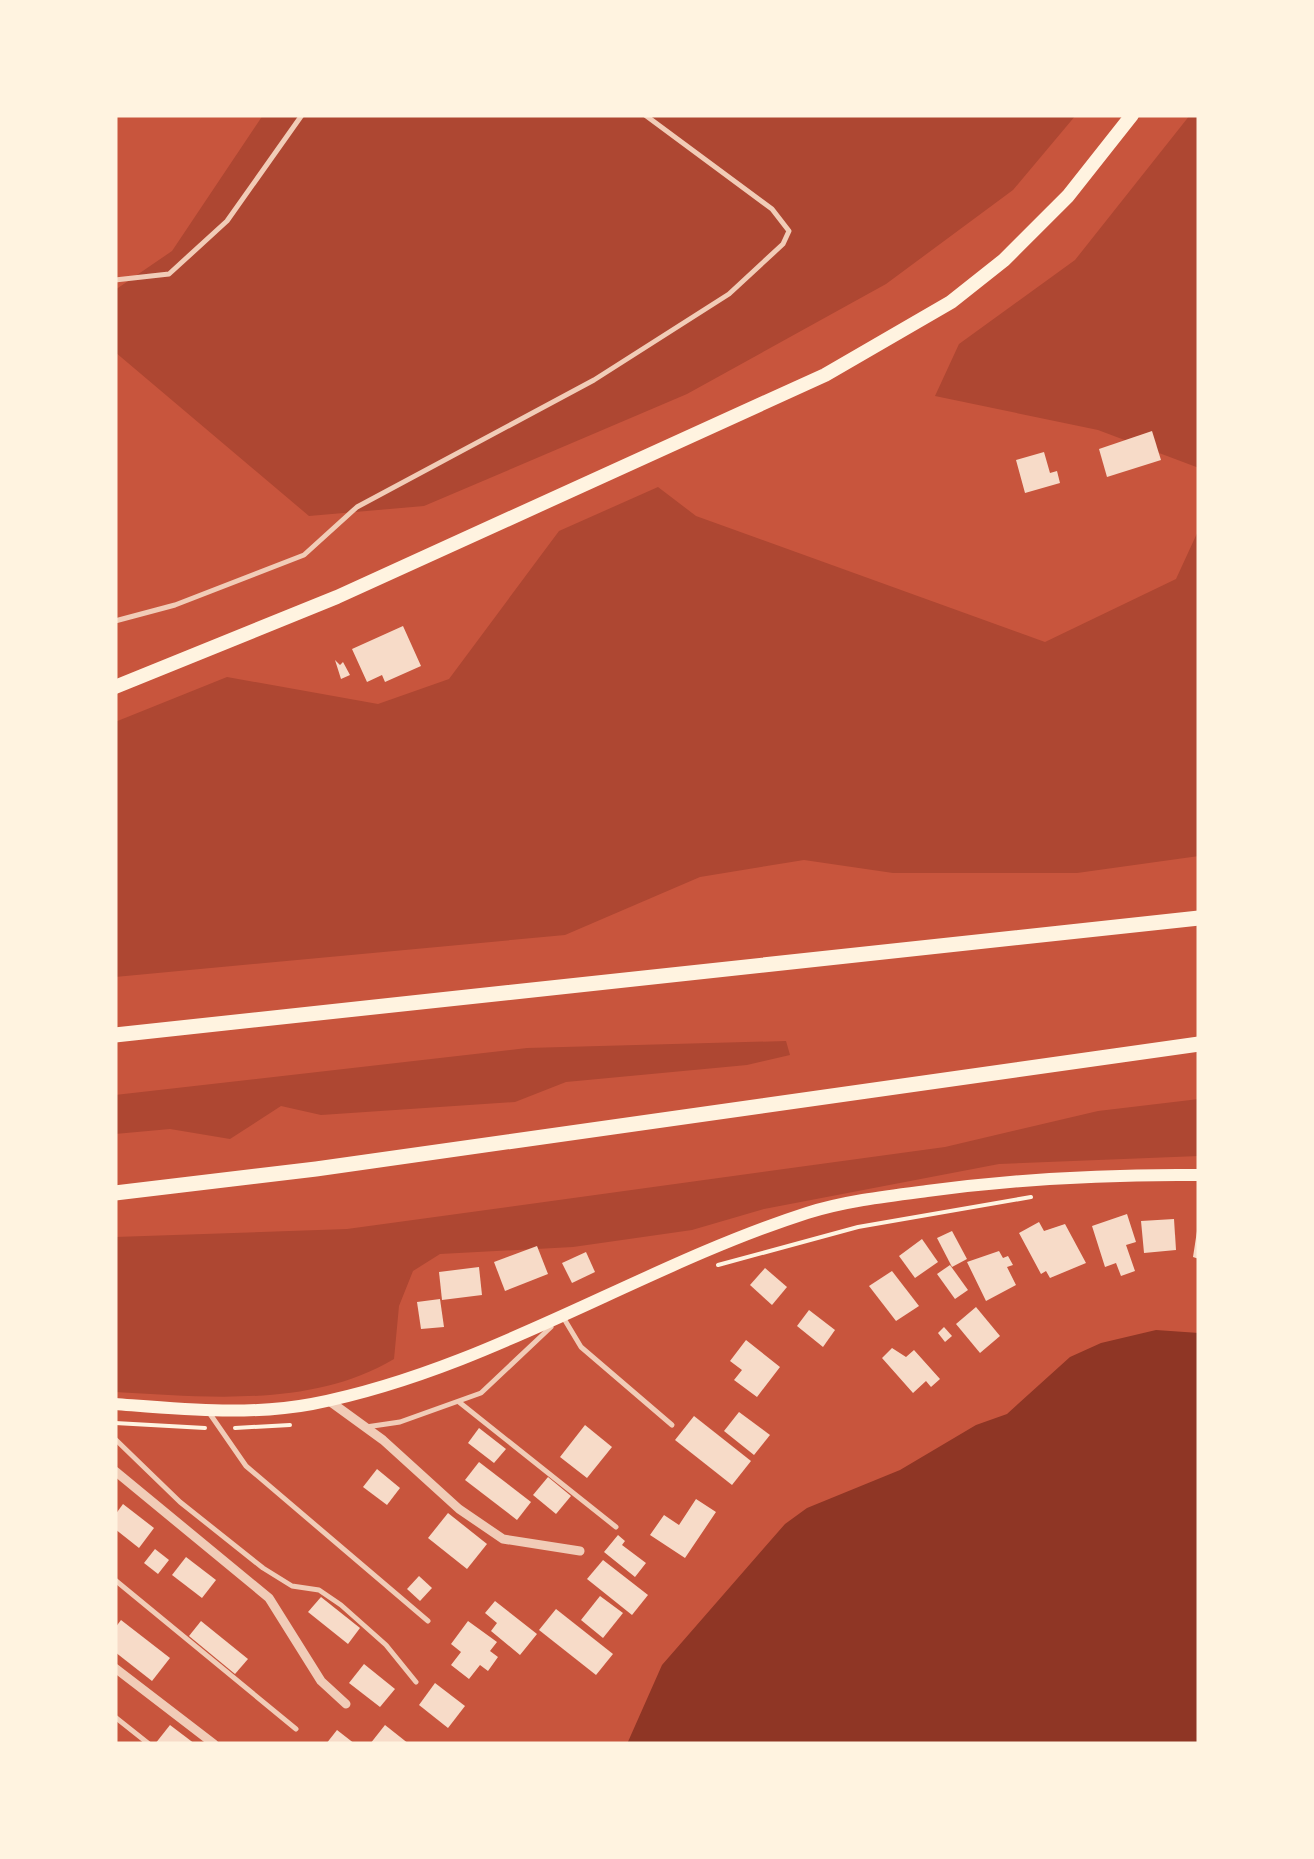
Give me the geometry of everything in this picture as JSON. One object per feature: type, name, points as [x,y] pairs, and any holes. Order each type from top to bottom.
[{"type":"highway","points":[[115,1034],[1199,918]]},
{"type":"highway","points":[[115,1193],[316,1169],[1199,1044]]},
{"type":"main road","points":[[115,686],[337,597],[825,375],[951,302],[1004,260],[1068,196],[1132,115]]},
{"type":"main road","points":[[115,1404],[208,1410],[328,1400],[426,1370],[562,1316],[738,1237],[812,1212],[902,1194],[1072,1174],[1199,1175]]},
{"type":"street","points":[[328,1400],[366,1427],[458,1509],[503,1540],[580,1552]]},
{"type":"street","points":[[115,1471],[268,1598],[321,1681],[346,1704]]},
{"type":"street","points":[[115,1668],[214,1744]]},
{"type":"lane","points":[[115,280],[169,274],[227,220],[302,115]]},
{"type":"lane","points":[[115,621],[175,604],[304,555],[357,507],[594,380],[728,294],[784,244],[790,231],[772,209],[645,115]]},
{"type":"lane","points":[[366,1427],[400,1422],[481,1393],[562,1316],[581,1347],[672,1425]]},
{"type":"lane","points":[[459,1402],[616,1527]]},
{"type":"lane","points":[[208,1410],[246,1466],[428,1621]]},
{"type":"lane","points":[[115,1439],[180,1502],[263,1568],[292,1586],[319,1590],[341,1604],[386,1645],[416,1682]]},
{"type":"lane","points":[[115,1580],[296,1729]]},
{"type":"lane","points":[[115,1717],[149,1744]]},
{"type":"path","points":[[702,1270],[811,1237],[1033,1197]]},
{"type":"shaded area","points":[[263,115],[1076,115],[1013,190],[886,284],[687,394],[424,506],[309,516],[115,352],[115,290],[172,251]]},
{"type":"shaded area","points":[[1190,115],[1199,115],[1199,468],[1098,430],[935,396],[959,344],[1075,260]]},
{"type":"shaded area","points":[[658,487],[696,516],[1045,642],[1176,579],[1199,529],[1199,856],[1077,873],[893,873],[804,860],[700,877],[565,935],[115,977],[115,722],[227,677],[378,704],[449,679],[559,531]]},
{"type":"shaded area","points":[[786,1041],[790,1055],[747,1065],[566,1082],[515,1102],[321,1115],[281,1106],[230,1139],[170,1129],[115,1134],[115,1095],[527,1048]]},
{"type":"shaded area","points":[[1199,1099],[1199,1156],[999,1164],[764,1209],[692,1230],[573,1247],[440,1254],[413,1271],[399,1306],[394,1359],[362,1375],[329,1386],[258,1396],[115,1392],[115,1237],[347,1229],[945,1147],[1098,1111]]},
{"type":"shaded area","points":[[1156,1330],[1199,1333],[1199,1744],[627,1744],[662,1665],[785,1524],[807,1508],[900,1470],[976,1425],[1007,1414],[1070,1357],[1101,1343]]},
{"type":"building","points":[[1152,431],[1161,460],[1107,477],[1099,449]]},
{"type":"building","points":[[1044,452],[1050,473],[1057,471],[1060,483],[1025,493],[1016,460]]},
{"type":"building","points":[[403,626],[421,666],[385,682],[382,675],[367,682],[352,649]]},
{"type":"building","points":[[335,660],[340,665],[343,662],[350,675],[341,679]]},
{"type":"building","points":[[1127,1214],[1136,1242],[1126,1245],[1135,1271],[1121,1276],[1116,1263],[1105,1267],[1092,1226]]},
{"type":"building","points":[[1174,1219],[1176,1250],[1144,1253],[1141,1221]]},
{"type":"building","points":[[1039,1222],[1044,1231],[1065,1224],[1086,1263],[1050,1278],[1046,1271],[1041,1274],[1019,1233]]},
{"type":"building","points":[[952,1231],[967,1259],[952,1267],[937,1238]]},
{"type":"building","points":[[1199,1231],[1199,1259],[1193,1257]]},
{"type":"building","points":[[922,1239],[938,1262],[915,1278],[899,1256]]},
{"type":"building","points":[[537,1246],[548,1274],[505,1291],[494,1262]]},
{"type":"building","points":[[999,1251],[1013,1265],[1007,1267],[1016,1285],[986,1301],[967,1262]]},
{"type":"building","points":[[586,1252],[595,1272],[572,1283],[562,1263]]},
{"type":"building","points":[[950,1265],[968,1290],[955,1299],[937,1274]]},
{"type":"building","points":[[479,1267],[482,1295],[442,1300],[439,1272]]},
{"type":"building","points":[[765,1268],[787,1287],[772,1305],[750,1285]]},
{"type":"building","points":[[892,1271],[919,1306],[896,1321],[869,1286]]},
{"type":"building","points":[[440,1299],[444,1327],[421,1329],[417,1302]]},
{"type":"building","points":[[976,1307],[1000,1336],[980,1353],[956,1324]]},
{"type":"building","points":[[809,1310],[835,1330],[823,1347],[797,1326]]},
{"type":"building","points":[[944,1327],[952,1336],[945,1342],[938,1333]]},
{"type":"building","points":[[746,1340],[780,1367],[757,1397],[734,1380],[742,1370],[730,1361]]},
{"type":"building","points":[[892,1348],[906,1357],[914,1350],[940,1379],[931,1387],[926,1381],[913,1393],[882,1358]]},
{"type":"building","points":[[739,1412],[770,1435],[754,1455],[724,1431]]},
{"type":"building","points":[[694,1416],[751,1461],[732,1485],[675,1440]]},
{"type":"building","points":[[585,1425],[612,1447],[587,1478],[560,1457]]},
{"type":"building","points":[[479,1428],[506,1449],[494,1463],[468,1443]]},
{"type":"building","points":[[479,1462],[531,1502],[517,1520],[465,1480]]},
{"type":"building","points":[[377,1469],[400,1488],[387,1505],[363,1487]]},
{"type":"building","points":[[548,1477],[571,1496],[556,1514],[533,1495]]},
{"type":"building","points":[[696,1499],[716,1512],[685,1558],[650,1535],[664,1515],[679,1525]]},
{"type":"building","points":[[123,1504],[154,1528],[139,1548],[115,1529],[115,1515]]},
{"type":"building","points":[[448,1513],[487,1544],[467,1569],[428,1538]]},
{"type":"building","points":[[618,1535],[625,1541],[622,1545],[646,1563],[635,1577],[604,1552]]},
{"type":"building","points":[[155,1549],[169,1560],[158,1574],[144,1563]]},
{"type":"building","points":[[186,1557],[216,1580],[202,1598],[172,1575]]},
{"type":"building","points":[[603,1560],[648,1595],[632,1615],[587,1579]]},
{"type":"building","points":[[419,1576],[432,1588],[420,1601],[407,1589]]},
{"type":"building","points":[[600,1596],[623,1613],[603,1638],[581,1620]]},
{"type":"building","points":[[321,1597],[360,1628],[348,1644],[308,1612]]},
{"type":"building","points":[[495,1601],[537,1634],[520,1655],[491,1631],[497,1623],[485,1613]]},
{"type":"building","points":[[556,1609],[613,1654],[596,1675],[539,1630]]},
{"type":"building","points":[[121,1620],[170,1658],[152,1681],[115,1652],[115,1628]]},
{"type":"building","points":[[201,1621],[248,1659],[235,1674],[189,1636]]},
{"type":"building","points":[[468,1621],[497,1642],[490,1651],[498,1657],[488,1671],[480,1665],[469,1679],[451,1665],[461,1652],[451,1644]]},
{"type":"building","points":[[364,1664],[395,1689],[380,1707],[349,1683]]},
{"type":"building","points":[[435,1683],[465,1706],[448,1728],[419,1705]]},
{"type":"building","points":[[170,1725],[195,1744],[155,1744]]},
{"type":"building","points":[[385,1725],[409,1744],[370,1744]]},
{"type":"building","points":[[337,1730],[355,1744],[326,1744]]}]
